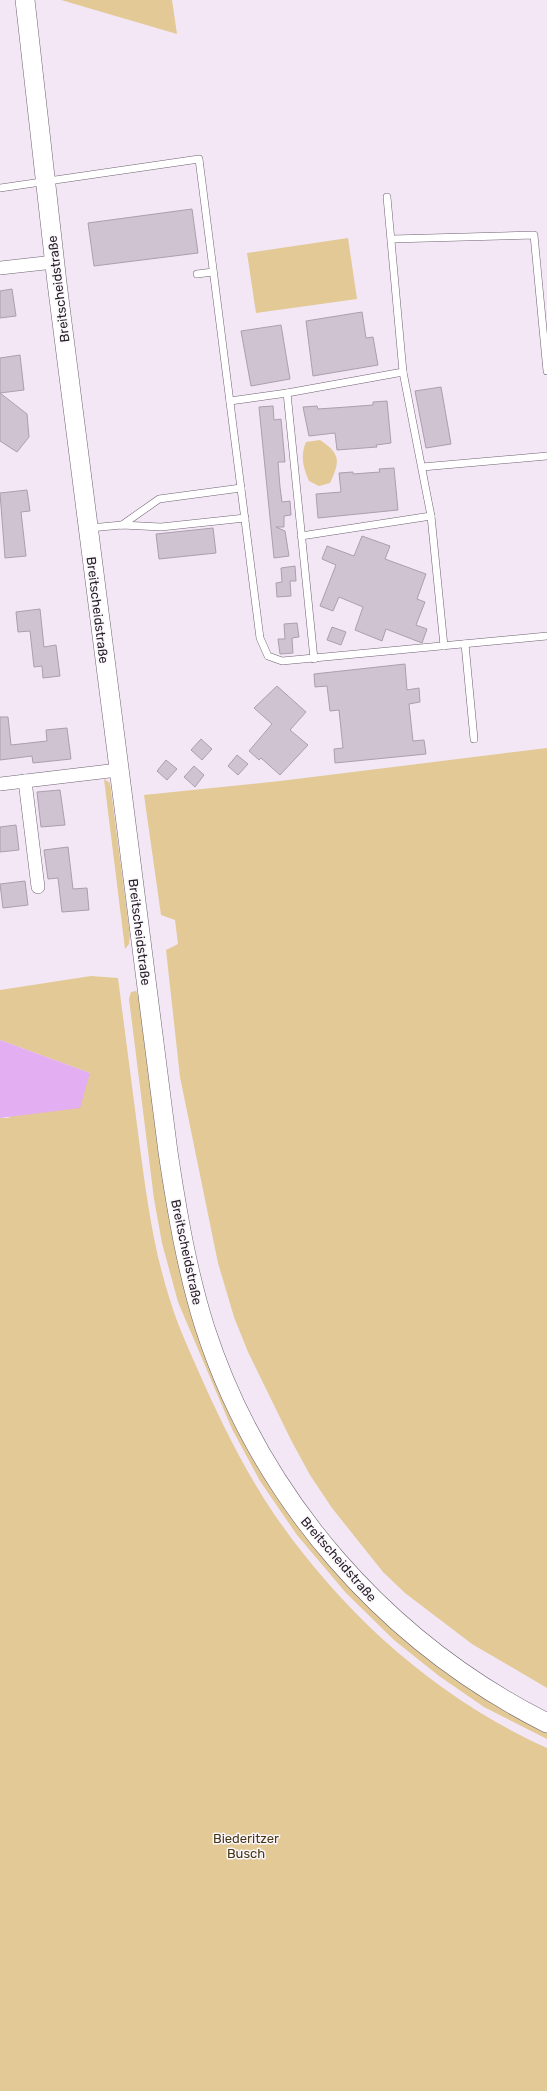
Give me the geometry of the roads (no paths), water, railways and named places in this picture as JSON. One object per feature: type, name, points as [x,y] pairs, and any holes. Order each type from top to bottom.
[{"type":"street","name":"Breitscheidstraße","points":[[25,0],[54,262],[168,1152],[178,1215],[197,1302],[226,1383],[256,1445],[283,1491],[310,1529],[344,1568],[389,1615],[438,1655],[492,1692],[547,1723]]},
{"type":"street","points":[[0,268],[54,262]]},
{"type":"street","points":[[0,784],[118,770]]},
{"type":"street","points":[[25,781],[38,887]]},
{"type":"lane","points":[[0,188],[199,159],[260,638],[268,656],[282,661],[314,659],[547,636]]},
{"type":"lane","points":[[387,197],[403,372],[431,516],[444,646]]},
{"type":"lane","points":[[392,239],[534,235],[547,371]]},
{"type":"lane","points":[[197,274],[213,272]]},
{"type":"lane","points":[[230,401],[287,393],[403,372]]},
{"type":"lane","points":[[287,393],[314,659]]},
{"type":"lane","points":[[422,467],[547,456]]},
{"type":"lane","points":[[122,525],[159,499],[241,488]]},
{"type":"lane","points":[[301,536],[431,516]]},
{"type":"lane","points":[[88,529],[122,525],[161,527],[245,518]]},
{"type":"lane","points":[[465,644],[474,739]]},
{"type":"park label","name":"Biederitzer Busch","points":[[246,1846]]}]
